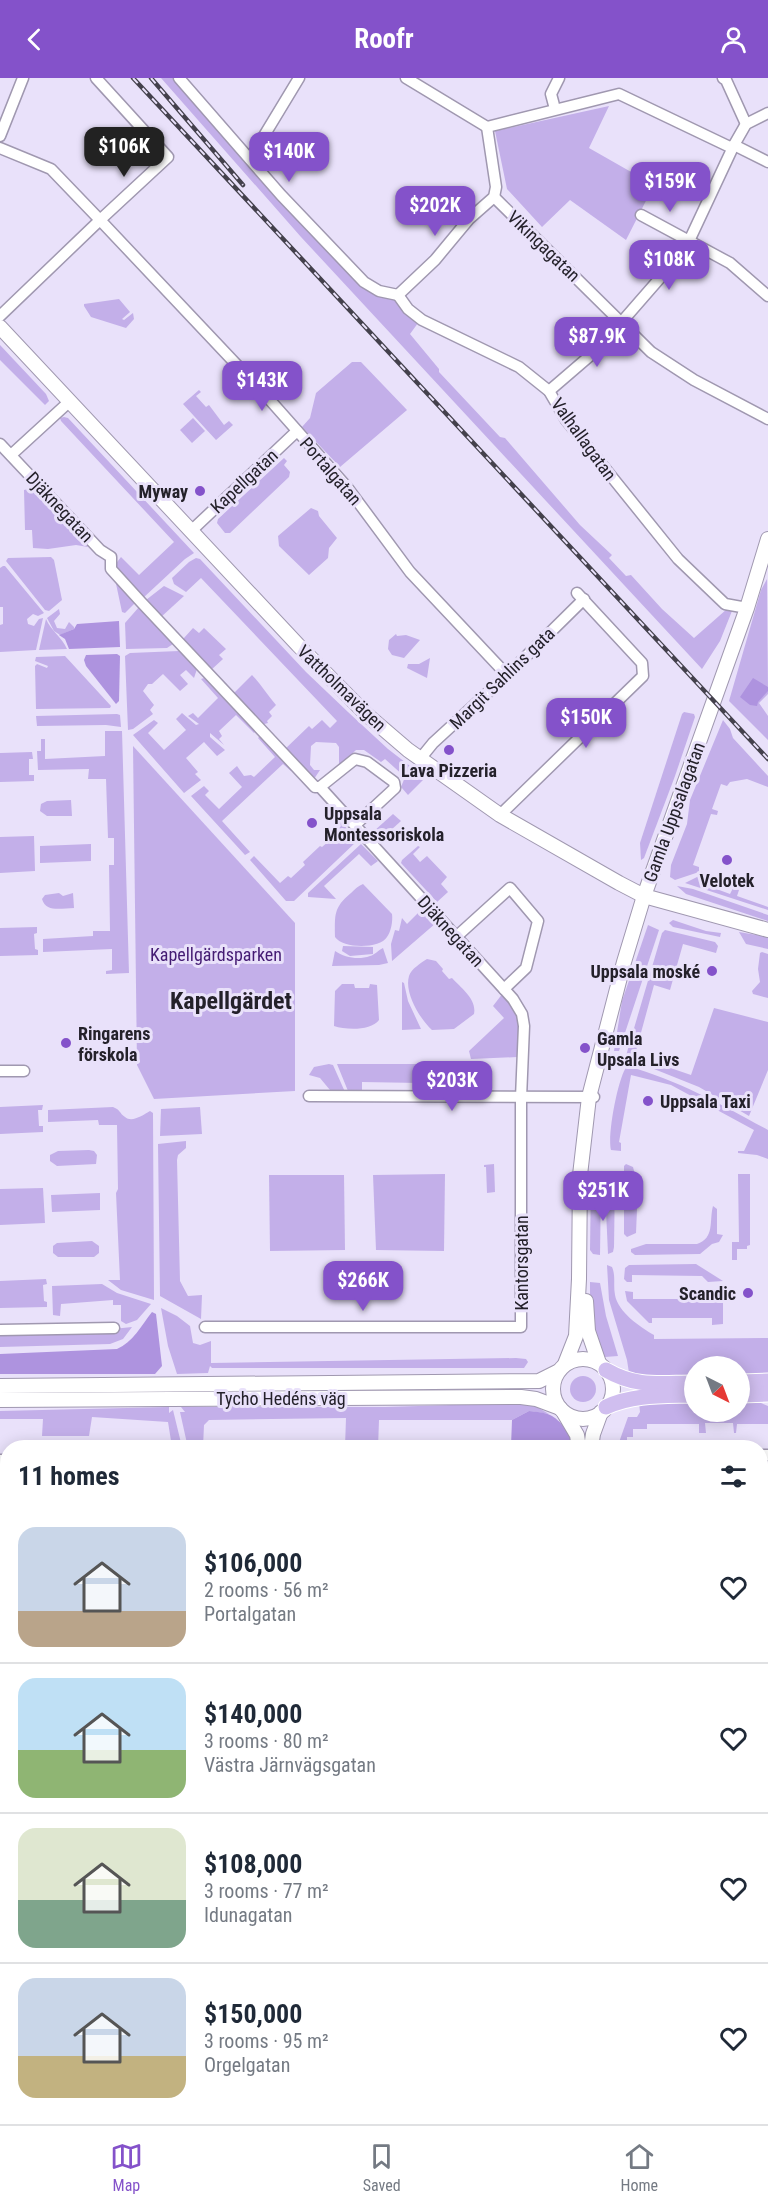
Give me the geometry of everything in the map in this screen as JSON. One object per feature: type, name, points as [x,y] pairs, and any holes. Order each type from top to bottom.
[{"type":"main road","name":"Vattholmavägen","points":[[0,327],[346,694],[366,714],[420,759],[500,814],[644,896],[768,930]]},
{"type":"main road","name":"Gamla Uppsalagatan","points":[[561,1368],[576,1336],[580,1175],[592,1094],[621,974],[644,896],[747,608],[764,570],[768,539]]},
{"type":"main road","name":"Gamla Uppsalagatan","points":[[592,1094],[586,1299],[588,1331],[603,1366]]},
{"type":"main road","points":[[578,1440],[577,1435],[555,1400],[552,1390],[561,1368],[579,1359],[589,1359],[620,1378],[638,1384],[684,1383]]},
{"type":"main road","points":[[592,1440],[611,1398],[613,1388],[611,1379],[603,1366]]},
{"type":"main road","name":"Tycho Hedéns väg","points":[[0,1386],[539,1381],[561,1368]]},
{"type":"main road","points":[[750,1382],[768,1381]]},
{"type":"main road","points":[[750,1395],[768,1394]]},
{"type":"main road","points":[[562,1410],[571,1417],[587,1419],[621,1400],[634,1397],[684,1395]]},
{"type":"main road","name":"Tycho Hedéns väg","points":[[0,1400],[521,1397],[536,1398],[562,1410]]},
{"type":"street","points":[[0,136],[23,78]]},
{"type":"street","points":[[0,316],[168,157],[96,78]]},
{"type":"street","points":[[179,78],[250,159],[364,282],[379,291],[398,295],[435,260],[469,219],[494,198],[496,187],[487,127]]},
{"type":"street","points":[[250,159],[299,78]]},
{"type":"street","points":[[406,78],[487,127],[619,94],[768,162]]},
{"type":"street","points":[[555,109],[552,94],[559,78]]},
{"type":"street","points":[[723,78],[746,124]]},
{"type":"street","points":[[549,391],[598,348],[660,279],[690,239],[746,124],[768,113]]},
{"type":"street","name":"Portalgatan","points":[[0,148],[51,169],[269,399],[347,487],[410,572],[507,675]]},
{"type":"street","name":"Vikingagatan","points":[[494,198],[651,352],[694,380],[768,419]]},
{"type":"street","points":[[641,215],[690,239],[730,263],[768,296]]},
{"type":"street","name":"Valhallagatan","points":[[398,295],[408,309],[422,320],[519,367],[549,391],[566,420],[678,559],[725,604],[747,608]]},
{"type":"street","points":[[11,455],[70,400]]},
{"type":"street","name":"Kapellgatan","points":[[190,531],[297,431]]},
{"type":"street","name":"Djäknegatan","points":[[0,444],[100,550],[111,556],[111,569],[152,615],[315,787],[320,787],[518,1005],[523,1018],[521,1135]]},
{"type":"street","name":"Margit Sahlins gata","points":[[420,759],[433,743],[507,675],[580,596],[642,663],[643,676],[500,814]]},
{"type":"street","points":[[320,787],[355,759],[367,762],[394,782],[395,788],[355,825]]},
{"type":"street","points":[[456,937],[510,888],[538,921],[526,968],[504,989]]},
{"type":"street","points":[[0,1071],[24,1071]]},
{"type":"street","points":[[309,1096],[521,1098],[592,1094]]},
{"type":"street","name":"Kantorsgatan","points":[[205,1327],[521,1327],[521,1135]]},
{"type":"street","points":[[0,1330],[114,1328]]},
{"type":"green space","points":[[161,78],[176,78],[367,286],[390,295],[418,323],[410,334],[439,369],[439,372],[500,437],[505,438],[580,525],[612,555],[609,558],[626,576],[631,575],[662,609],[694,638],[727,609],[732,611],[720,641],[702,669],[301,237]]},
{"type":"green space","points":[[609,106],[589,148],[654,185],[626,240],[570,200],[542,227],[507,189],[495,131]]},
{"type":"green space","points":[[119,299],[130,312],[122,319],[124,320],[133,313],[134,319],[126,328],[91,317],[84,306],[84,304]]},
{"type":"green space","points":[[0,345],[46,394],[49,401],[45,405],[0,360]]},
{"type":"green space","points":[[352,362],[361,362],[407,410],[340,467],[302,427],[310,418],[316,393]]},
{"type":"green space","points":[[199,390],[201,392],[196,396],[206,407],[209,405],[224,425],[229,421],[233,425],[216,440],[183,404]]},
{"type":"green space","points":[[60,418],[68,418],[194,553],[143,598],[114,566],[121,557],[139,575],[174,542],[61,421]]},
{"type":"green space","points":[[193,418],[205,431],[192,443],[180,430]]},
{"type":"green space","points":[[284,458],[287,461],[284,465],[290,472],[289,477],[230,533],[225,533],[217,523],[218,519]]},
{"type":"green space","points":[[33,488],[88,547],[76,545],[48,549],[33,548],[32,530],[25,530],[24,490]]},
{"type":"green space","points":[[311,508],[318,511],[319,516],[337,538],[329,548],[328,558],[309,575],[279,546],[278,536]]},
{"type":"green space","points":[[51,557],[54,560],[62,600],[49,611],[45,610],[6,561],[8,558]]},
{"type":"green space","points":[[196,558],[200,559],[306,672],[388,749],[423,776],[424,779],[408,795],[401,787],[405,777],[385,759],[381,762],[364,750],[356,750],[339,766],[339,747],[336,743],[316,742],[311,746],[310,765],[314,770],[320,770],[314,779],[284,750],[309,726],[312,729],[322,720],[330,728],[337,721],[201,578],[186,592],[174,584],[172,578]]},
{"type":"green space","points":[[3,566],[44,613],[38,616],[33,614],[27,619],[28,624],[34,626],[39,619],[43,618],[36,650],[0,652],[3,607],[0,607],[0,568]]},
{"type":"green space","points":[[115,579],[135,603],[125,613],[122,612]]},
{"type":"green space","points":[[767,579],[768,694],[759,703],[768,716],[768,740],[729,701],[761,590]]},
{"type":"green space","points":[[164,586],[184,596],[161,617],[146,600]]},
{"type":"green space","points":[[139,607],[173,644],[167,648],[126,649],[125,623]]},
{"type":"green space","points":[[59,609],[60,614],[54,621],[57,628],[65,629],[69,622],[74,627],[60,635],[54,631],[47,618]]},
{"type":"green space","points":[[46,619],[62,641],[67,649],[39,650]]},
{"type":"green space","points":[[193,628],[199,633],[204,628],[226,649],[219,655],[223,659],[211,670],[183,642]]},
{"type":"green space","points":[[396,634],[420,640],[404,658],[392,655],[388,649],[389,640]]},
{"type":"green space","points":[[179,651],[197,669],[194,678],[186,670],[180,675],[188,684],[180,691],[163,674],[152,684],[148,684],[143,691],[154,705],[150,710],[153,714],[133,729],[128,730],[125,656],[130,653]]},
{"type":"green space","points":[[65,656],[111,706],[110,708],[36,709],[35,666],[37,664],[47,668],[48,666],[35,661],[36,657]]},
{"type":"green space","points":[[430,658],[427,678],[407,668],[408,664],[419,664]]},
{"type":"green space","points":[[217,675],[234,693],[252,675],[276,705],[269,712],[272,716],[267,721],[268,723],[261,725]]},
{"type":"green space","points":[[204,678],[255,732],[236,715],[219,731],[222,736],[219,739],[224,745],[210,733],[210,737],[225,750],[217,756],[204,742],[186,758],[198,772],[195,774],[201,780],[184,793],[133,735],[154,720],[158,723],[148,733],[164,750],[186,730],[176,719],[182,713],[196,725],[199,724],[188,716],[193,713],[198,718],[218,698],[201,679]]},
{"type":"green space","points":[[684,712],[694,714],[695,717],[675,776],[644,858],[641,860],[640,843]]},
{"type":"green space","points":[[120,715],[121,727],[106,725],[37,726],[36,716]]},
{"type":"green space","points":[[723,720],[733,738],[768,776],[768,787],[747,779],[730,782],[727,786],[721,784],[712,809],[718,811],[717,815],[711,814],[693,865],[699,867],[699,872],[675,880],[670,877],[671,865],[687,824],[690,800]]},
{"type":"green space","points":[[105,731],[122,731],[129,973],[106,974],[106,971],[112,970],[112,949],[43,952],[43,939],[93,936],[93,931],[110,931],[109,865],[114,865],[114,838],[108,838],[106,779],[88,779],[89,769],[38,770],[37,751],[41,751],[41,739],[45,739],[45,759],[105,756]]},
{"type":"green space","points":[[260,736],[292,768],[291,771],[283,764],[222,821],[250,852],[245,855],[191,796],[204,786],[209,791],[205,795],[219,809],[242,787],[229,773],[237,766],[244,776],[254,777],[275,757],[258,738]]},
{"type":"green space","name":"Kapellgärdsparken","points":[[133,746],[295,923],[295,1091],[154,1099],[137,1065]]},
{"type":"green space","points":[[32,752],[33,759],[29,759],[29,775],[34,775],[34,781],[0,782],[0,753]]},
{"type":"green space","points":[[71,800],[72,816],[47,816],[40,811],[41,804],[47,801]]},
{"type":"green space","points":[[393,814],[401,821],[380,840],[374,831]]},
{"type":"green space","points":[[335,816],[357,841],[294,901],[286,901],[250,860],[254,856],[280,883],[288,876],[291,878],[305,865],[303,862],[329,841],[328,839],[341,826]]},
{"type":"green space","points":[[34,836],[35,871],[0,873],[0,837]]},
{"type":"green space","points":[[91,844],[91,861],[40,863],[40,846]]},
{"type":"green space","points":[[361,844],[378,861],[371,866],[359,854],[324,886],[336,899],[308,897],[308,893]]},
{"type":"green space","points":[[418,846],[420,847],[413,854],[420,862],[427,856],[447,877],[441,884],[448,892],[437,902],[401,863]]},
{"type":"green space","points":[[699,876],[705,878],[703,884],[730,894],[733,888],[739,890],[737,896],[768,907],[768,910],[685,883]]},
{"type":"green space","points":[[363,884],[392,914],[391,929],[387,937],[377,944],[361,946],[346,944],[335,937],[336,912],[345,898]]},
{"type":"green space","points":[[677,886],[693,889],[768,915],[768,921],[686,894]]},
{"type":"green space","points":[[59,893],[63,896],[73,893],[74,908],[51,908],[42,899],[45,895]]},
{"type":"green space","points":[[423,908],[436,923],[392,961],[391,944],[395,930],[399,931],[402,918],[407,924]]},
{"type":"green space","points":[[673,920],[706,931],[721,933],[720,937],[673,927],[669,923]]},
{"type":"green space","points":[[648,925],[659,930],[619,1051],[614,1051],[622,1001]]},
{"type":"green space","points":[[37,927],[37,933],[34,934],[35,949],[38,950],[38,955],[0,956],[0,928]]},
{"type":"green space","points":[[665,930],[715,942],[718,946],[716,953],[683,944],[670,990],[654,985],[636,1051],[642,1059],[638,1064],[625,1059],[662,933]]},
{"type":"green space","points":[[739,932],[768,937],[768,949],[746,944]]},
{"type":"green space","points":[[343,946],[373,947],[373,954],[350,956],[342,951]]},
{"type":"green space","points":[[383,948],[388,963],[332,966],[335,951],[348,957],[361,958],[372,955]]},
{"type":"green space","points":[[762,952],[768,954],[768,998],[753,994],[752,991],[760,982],[758,969]]},
{"type":"green space","points":[[427,959],[436,961],[449,979],[452,978],[464,990],[473,1003],[474,1014],[454,1029],[432,1030],[418,1013],[411,998],[408,983],[410,973]]},
{"type":"green space","points":[[402,982],[408,1001],[421,1029],[402,1030]]},
{"type":"green space","points":[[342,984],[354,984],[355,988],[369,988],[370,984],[377,985],[379,1020],[375,1024],[358,1029],[334,1026],[335,991]]},
{"type":"green space","points":[[503,993],[519,1013],[517,1057],[471,1059],[469,1051],[504,1018],[493,1006]]},
{"type":"green space","points":[[714,1008],[768,1022],[768,1070],[749,1116],[699,1087],[644,1065],[647,1060],[691,1075]]},
{"type":"green space","points":[[485,1063],[484,1092],[475,1092],[475,1083],[424,1083],[423,1064]]},
{"type":"green space","points":[[337,1064],[418,1064],[420,1083],[362,1082],[362,1092],[348,1091]]},
{"type":"green space","points":[[333,1065],[345,1092],[330,1090],[320,1078],[309,1075],[314,1067]]},
{"type":"green space","points":[[627,1066],[682,1086],[768,1130],[768,1159],[738,1153],[738,1151],[744,1151],[754,1130],[671,1085],[631,1075],[619,1142],[621,1151],[611,1150],[614,1107],[620,1082]]},
{"type":"green space","points":[[43,1105],[42,1110],[38,1110],[39,1126],[43,1126],[43,1132],[0,1134],[0,1107]]},
{"type":"green space","points":[[113,1107],[128,1119],[138,1118],[150,1111],[153,1113],[154,1300],[121,1290],[108,1280],[120,1280],[116,1193],[118,1189],[117,1125],[99,1125],[98,1120],[48,1122],[48,1110]]},
{"type":"green space","points":[[200,1107],[202,1134],[160,1136],[161,1109]]},
{"type":"green space","points":[[186,1141],[186,1148],[178,1155],[177,1160],[180,1281],[188,1296],[202,1295],[201,1319],[160,1296],[158,1144]]},
{"type":"green space","points":[[58,1151],[94,1151],[97,1155],[96,1164],[57,1166],[50,1161],[50,1155]]},
{"type":"green space","points":[[494,1164],[495,1192],[487,1193],[484,1165]]},
{"type":"green space","points":[[626,1164],[633,1167],[638,1186],[636,1233],[627,1237],[624,1234],[624,1166]]},
{"type":"green space","points":[[608,1171],[615,1177],[614,1247],[613,1252],[608,1254],[606,1210]]},
{"type":"green space","points":[[445,1174],[444,1251],[376,1250],[373,1175]]},
{"type":"green space","points":[[738,1174],[750,1174],[750,1245],[747,1249],[737,1249],[737,1260],[732,1260],[732,1242],[739,1242]]},
{"type":"green space","points":[[269,1175],[344,1175],[345,1250],[270,1251]]},
{"type":"green space","points":[[593,1180],[601,1184],[600,1255],[593,1254],[590,1250],[591,1182]]},
{"type":"green space","points":[[43,1188],[45,1223],[0,1225],[0,1189]]},
{"type":"green space","points":[[100,1193],[100,1210],[52,1212],[51,1195]]},
{"type":"green space","points":[[713,1206],[717,1209],[717,1234],[723,1235],[719,1242],[712,1244],[700,1254],[635,1255],[631,1252],[631,1249],[646,1244],[697,1244],[703,1241],[709,1233]]},
{"type":"green space","points":[[92,1241],[99,1246],[99,1253],[94,1257],[58,1257],[53,1253],[53,1246],[57,1243]]},
{"type":"green space","points":[[696,1264],[723,1281],[708,1282],[702,1276],[632,1275],[632,1282],[624,1279],[625,1268],[629,1265]]},
{"type":"green space","points":[[607,1265],[613,1270],[615,1295],[620,1307],[636,1323],[654,1335],[654,1339],[768,1338],[768,1375],[750,1375],[750,1356],[684,1356],[684,1377],[655,1378],[629,1373],[609,1300]]},
{"type":"green space","points":[[46,1279],[47,1284],[43,1285],[44,1301],[47,1302],[47,1307],[0,1308],[0,1281]]},
{"type":"green space","points":[[590,1282],[600,1283],[606,1316],[618,1356],[605,1357],[602,1354],[590,1322]]},
{"type":"green space","points":[[102,1284],[117,1293],[151,1304],[137,1320],[126,1324],[121,1321],[121,1305],[113,1305],[113,1300],[61,1304],[60,1316],[53,1315],[52,1286]]},
{"type":"green space","points":[[625,1291],[633,1292],[633,1299],[712,1299],[712,1292],[715,1291],[723,1298],[723,1324],[712,1325],[712,1318],[652,1318],[652,1323],[649,1323],[627,1301]]},
{"type":"green space","points":[[161,1308],[190,1326],[193,1343],[200,1345],[211,1341],[211,1363],[516,1358],[526,1359],[528,1362],[524,1368],[212,1368],[210,1366],[208,1373],[177,1374],[168,1346]]},
{"type":"green space","points":[[132,1327],[123,1339],[110,1344],[0,1347],[0,1333]]},
{"type":"green space","points":[[583,1376],[592,1380],[596,1389],[592,1398],[583,1402],[574,1398],[570,1389],[574,1380]]},
{"type":"green space","points":[[517,1403],[537,1407],[549,1414],[529,1411],[512,1420],[379,1420],[378,1440],[345,1440],[346,1418],[209,1420],[204,1425],[203,1440],[186,1440],[180,1412],[185,1412],[181,1407],[385,1407]]},
{"type":"green space","points":[[639,1403],[684,1403],[684,1422],[750,1422],[750,1403],[761,1403],[768,1406],[768,1424],[737,1424],[736,1433],[734,1433],[733,1423],[705,1423],[706,1433],[699,1433],[699,1424],[647,1424],[647,1429],[633,1429],[633,1437],[620,1440],[628,1417],[637,1417],[640,1412]]},
{"type":"green space","points":[[169,1407],[169,1413],[173,1410],[180,1440],[171,1440],[168,1422],[92,1417],[89,1436],[42,1436],[43,1419],[0,1419],[0,1411]]},
{"type":"shaded area","points":[[119,621],[120,647],[69,649],[65,639],[59,635],[74,629],[77,624]]},
{"type":"shaded area","points":[[117,654],[120,656],[119,701],[116,704],[86,666],[84,660],[86,655]]},
{"type":"shaded area","points":[[753,678],[768,687],[768,691],[757,706],[750,705],[740,697]]},
{"type":"shaded area","points":[[152,1312],[156,1314],[162,1366],[155,1374],[0,1374],[0,1354],[117,1349],[132,1338]]},
{"type":"shaded area","points":[[529,1411],[547,1414],[559,1422],[569,1434],[570,1440],[511,1440],[512,1420]]},
{"type":"railway","points":[[133,78],[768,759]]},
{"type":"railway","points":[[151,78],[243,185]]},
{"type":"place","name":"Myway","points":[[200,491]]},
{"type":"place","name":"Lava Pizzeria","points":[[449,750]]},
{"type":"place","name":"Uppsala Montessoriskola","points":[[312,823]]},
{"type":"place","name":"Velotek","points":[[727,860]]},
{"type":"place","name":"Uppsala moské","points":[[712,971]]},
{"type":"place","name":"Ringarens förskola","points":[[66,1043]]},
{"type":"place","name":"Gamla Upsala Livs","points":[[585,1048]]},
{"type":"place","name":"Uppsala Taxi","points":[[648,1101]]},
{"type":"place","name":"Scandic","points":[[748,1293]]},
{"type":"district","name":"Kapellgärdet","points":[[231,1001]]}]
